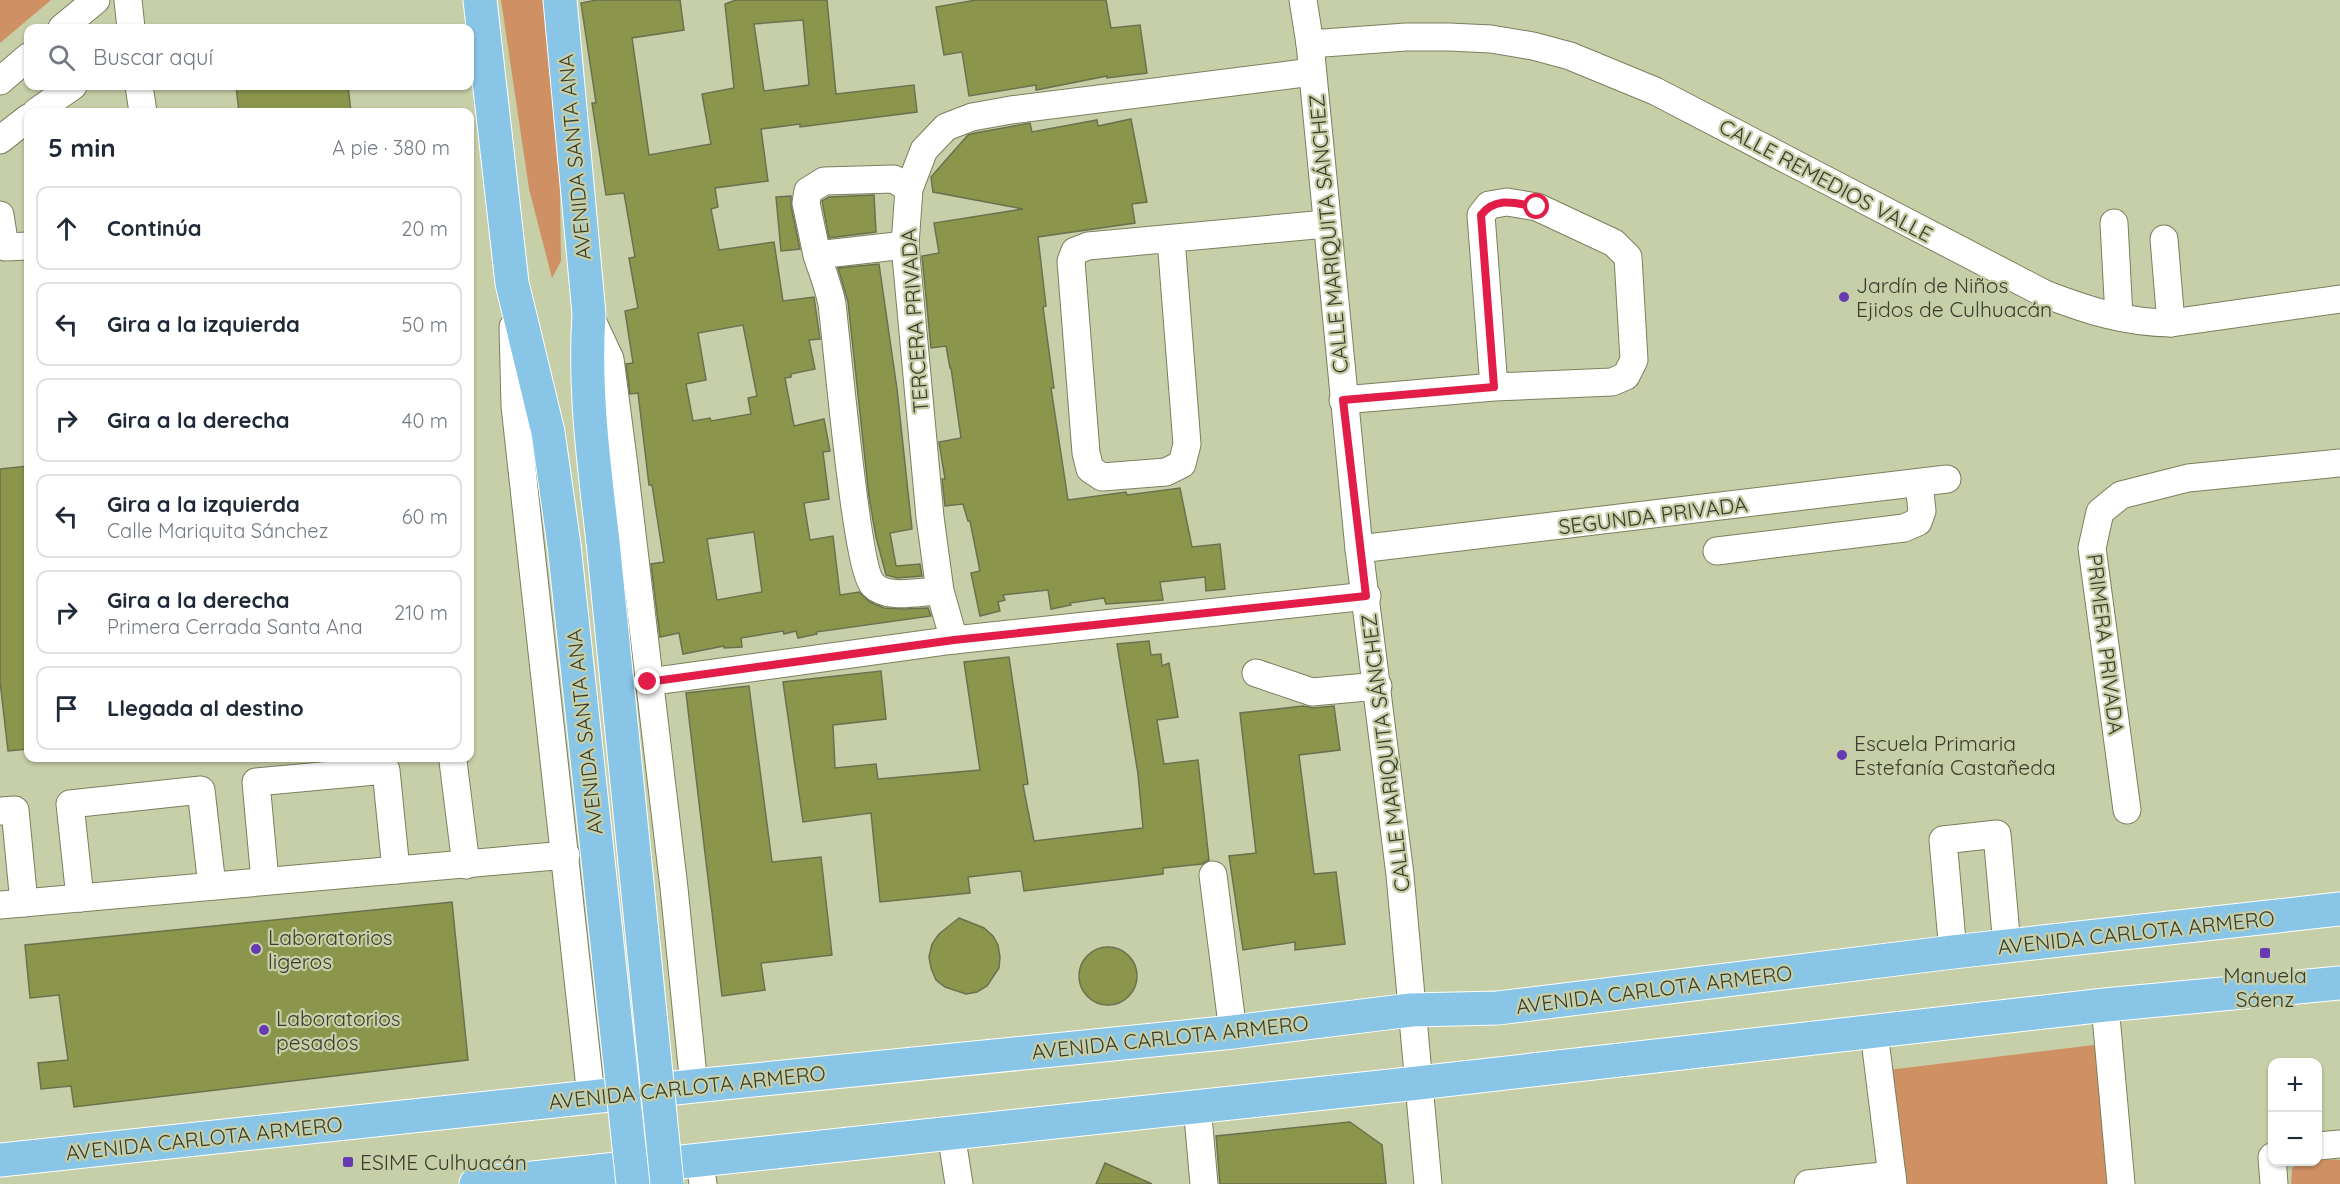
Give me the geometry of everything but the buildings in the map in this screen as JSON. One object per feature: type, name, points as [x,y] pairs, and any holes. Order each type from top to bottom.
[{"type":"main road","name":"AVENIDA SANTA ANA","points":[[480,0],[512,283],[548,432],[564,545],[633,1184]]},
{"type":"main road","name":"AVENIDA SANTA ANA","points":[[560,0],[589,314],[586,354],[588,404],[667,1184]]},
{"type":"main road","name":"AVENIDA CARLOTA ARMERO","points":[[0,1160],[694,1086],[1233,1032],[1411,1010],[1498,1008],[1953,952],[2340,909]]},
{"type":"main road","points":[[476,1184],[701,1172],[951,1133],[2105,1005],[2340,983]]},
{"type":"street","points":[[67,24],[96,0]]},
{"type":"street","points":[[128,0],[131,24]]},
{"type":"street","name":"CALLE MARIQUITA SÁNCHEZ","points":[[1303,0],[1310,45],[1359,549],[1378,686],[1398,864],[1428,1184]]},
{"type":"street","name":"CALLE REMEDIOS VALLE","points":[[1310,45],[1406,37],[1481,38],[1533,46],[1570,56],[1655,91],[2045,294],[2081,308],[2149,323],[2340,299]]},
{"type":"street","points":[[0,81],[24,60]]},
{"type":"street","name":"TERCERA PRIVADA","points":[[954,640],[940,591],[930,516],[905,245],[909,189],[924,150],[946,127],[972,117],[1312,72]]},
{"type":"street","points":[[42,108],[67,90]]},
{"type":"street","points":[[140,90],[143,108]]},
{"type":"street","points":[[0,140],[24,121]]},
{"type":"street","points":[[909,189],[894,179],[824,181],[808,191],[806,203],[817,255],[831,301],[858,526],[866,574],[873,586],[888,593],[940,591]]},
{"type":"street","points":[[1343,400],[1494,387],[1612,382],[1626,376],[1634,360],[1628,257],[1614,243],[1537,207],[1507,202],[1489,205],[1481,215],[1494,387]]},
{"type":"street","points":[[0,215],[5,247],[24,246]]},
{"type":"street","points":[[2114,223],[2119,317]]},
{"type":"street","points":[[1172,239],[1187,444],[1182,464],[1166,472],[1102,477],[1090,469],[1086,453],[1071,261],[1075,251],[1088,246],[1326,224]]},
{"type":"street","points":[[2164,239],[2171,322]]},
{"type":"street","points":[[817,255],[905,245]]},
{"type":"street","name":"AVENIDA SANTA ANA","points":[[512,283],[515,406],[591,1097]]},
{"type":"street","name":"AVENIDA SANTA ANA","points":[[589,314],[610,359],[674,888],[694,1086]]},
{"type":"street","name":"PRIMERA PRIVADA","points":[[2127,810],[2092,548],[2100,512],[2121,495],[2188,478],[2340,463]]},
{"type":"street","name":"SEGUNDA PRIVADA","points":[[1359,549],[1947,479]]},
{"type":"street","points":[[1717,551],[1904,528],[1918,522],[1922,512],[1919,483]]},
{"type":"street","points":[[648,682],[954,640],[1366,596]]},
{"type":"street","points":[[1256,673],[1312,692],[1378,686]]},
{"type":"street","points":[[453,762],[466,865]]},
{"type":"street","points":[[265,881],[256,782],[386,770],[396,870]]},
{"type":"street","points":[[80,898],[70,804],[201,790],[212,886]]},
{"type":"street","points":[[0,811],[15,810],[12,904],[566,855]]},
{"type":"street","points":[[1953,952],[1943,840],[1997,834],[2007,946]]},
{"type":"street","points":[[1213,875],[1233,1032]]},
{"type":"street","points":[[571,901],[575,912],[590,931],[600,937],[623,942],[646,937],[656,930],[670,911],[674,888]]},
{"type":"street","points":[[2105,1005],[2121,1184]]},
{"type":"street","points":[[1808,1184],[1892,1180],[1874,1032]]},
{"type":"street","points":[[1197,1105],[1204,1184]]},
{"type":"street","points":[[951,1133],[959,1184]]},
{"type":"street","points":[[2322,1146],[2340,1144]]},
{"type":"street","points":[[2273,1166],[2274,1184]]},
{"type":"shaded area","points":[[0,0],[51,0],[0,43]]},
{"type":"shaded area","points":[[501,0],[551,0],[559,134],[561,261],[552,278],[529,189]]},
{"type":"shaded area","points":[[2102,1044],[2118,1184],[1902,1184],[1888,1070]]},
{"type":"shaded area","points":[[2322,1160],[2340,1160],[2340,1184],[2291,1184],[2292,1169],[2296,1166],[2322,1166]]},
{"type":"place","name":"Jardín de Niños Ejidos de Culhuacán","points":[[1844,297]]},
{"type":"place","name":"Escuela Primaria Estefanía Castañeda","points":[[1842,755]]},
{"type":"place","name":"Laboratorios ligeros","points":[[256,949]]},
{"type":"place","name":"Manuela Sáenz","points":[[2265,953]]},
{"type":"place","name":"Laboratorios pesados","points":[[264,1030]]},
{"type":"place","name":"ESIME Culhuacán","points":[[348,1162]]},
{"type":"route","points":[[648,682],[954,640],[1366,596],[1343,400],[1401,397],[1494,387],[1481,215],[1489,205],[1507,202],[1537,207]]}]
